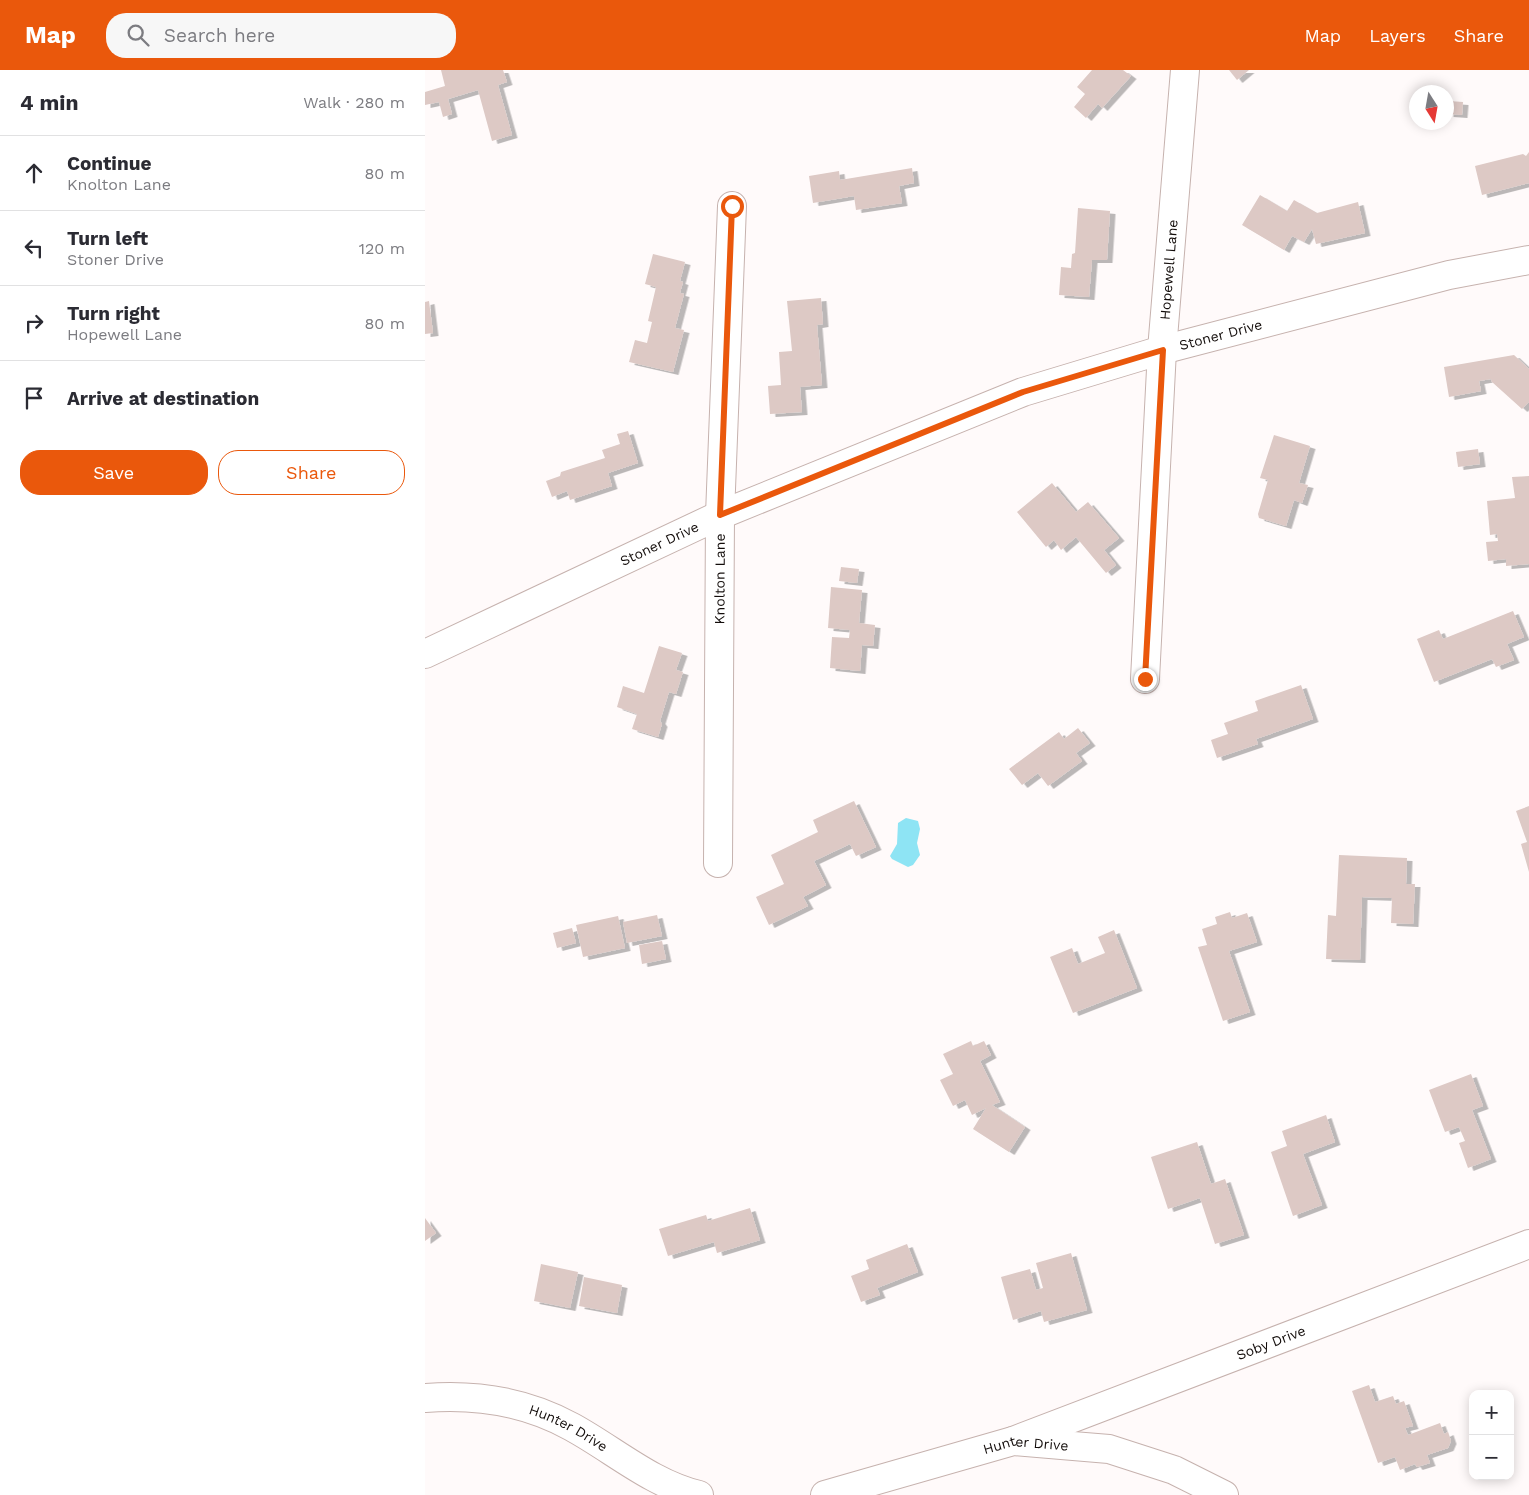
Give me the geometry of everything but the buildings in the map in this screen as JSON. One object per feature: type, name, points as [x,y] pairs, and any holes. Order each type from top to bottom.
[{"type":"street","name":"Hopewell Lane","points":[[1145,679],[1163,350],[1185,70]]},
{"type":"street","name":"Knolton Lane","points":[[718,863],[720,515],[732,206]]},
{"type":"street","name":"Stoner Drive","points":[[425,654],[720,515],[1023,392],[1163,350],[1449,275],[1529,260]]},
{"type":"street","name":"Soby Drive","points":[[1013,1441],[1529,1244]]},
{"type":"street","name":"Hunter Drive","points":[[425,1398],[475,1397],[540,1412],[572,1426],[650,1475],[687,1492],[699,1495]]},
{"type":"street","name":"Hunter Drive","points":[[825,1495],[1013,1441],[1109,1449],[1174,1470],[1224,1495]]},
{"type":"water","points":[[906,818],[918,821],[920,829],[917,843],[920,855],[913,865],[908,867],[892,859],[890,856],[897,844],[898,823]]},
{"type":"route","points":[[732,206],[720,515],[863,455],[1023,392],[1163,350],[1145,679]]}]
